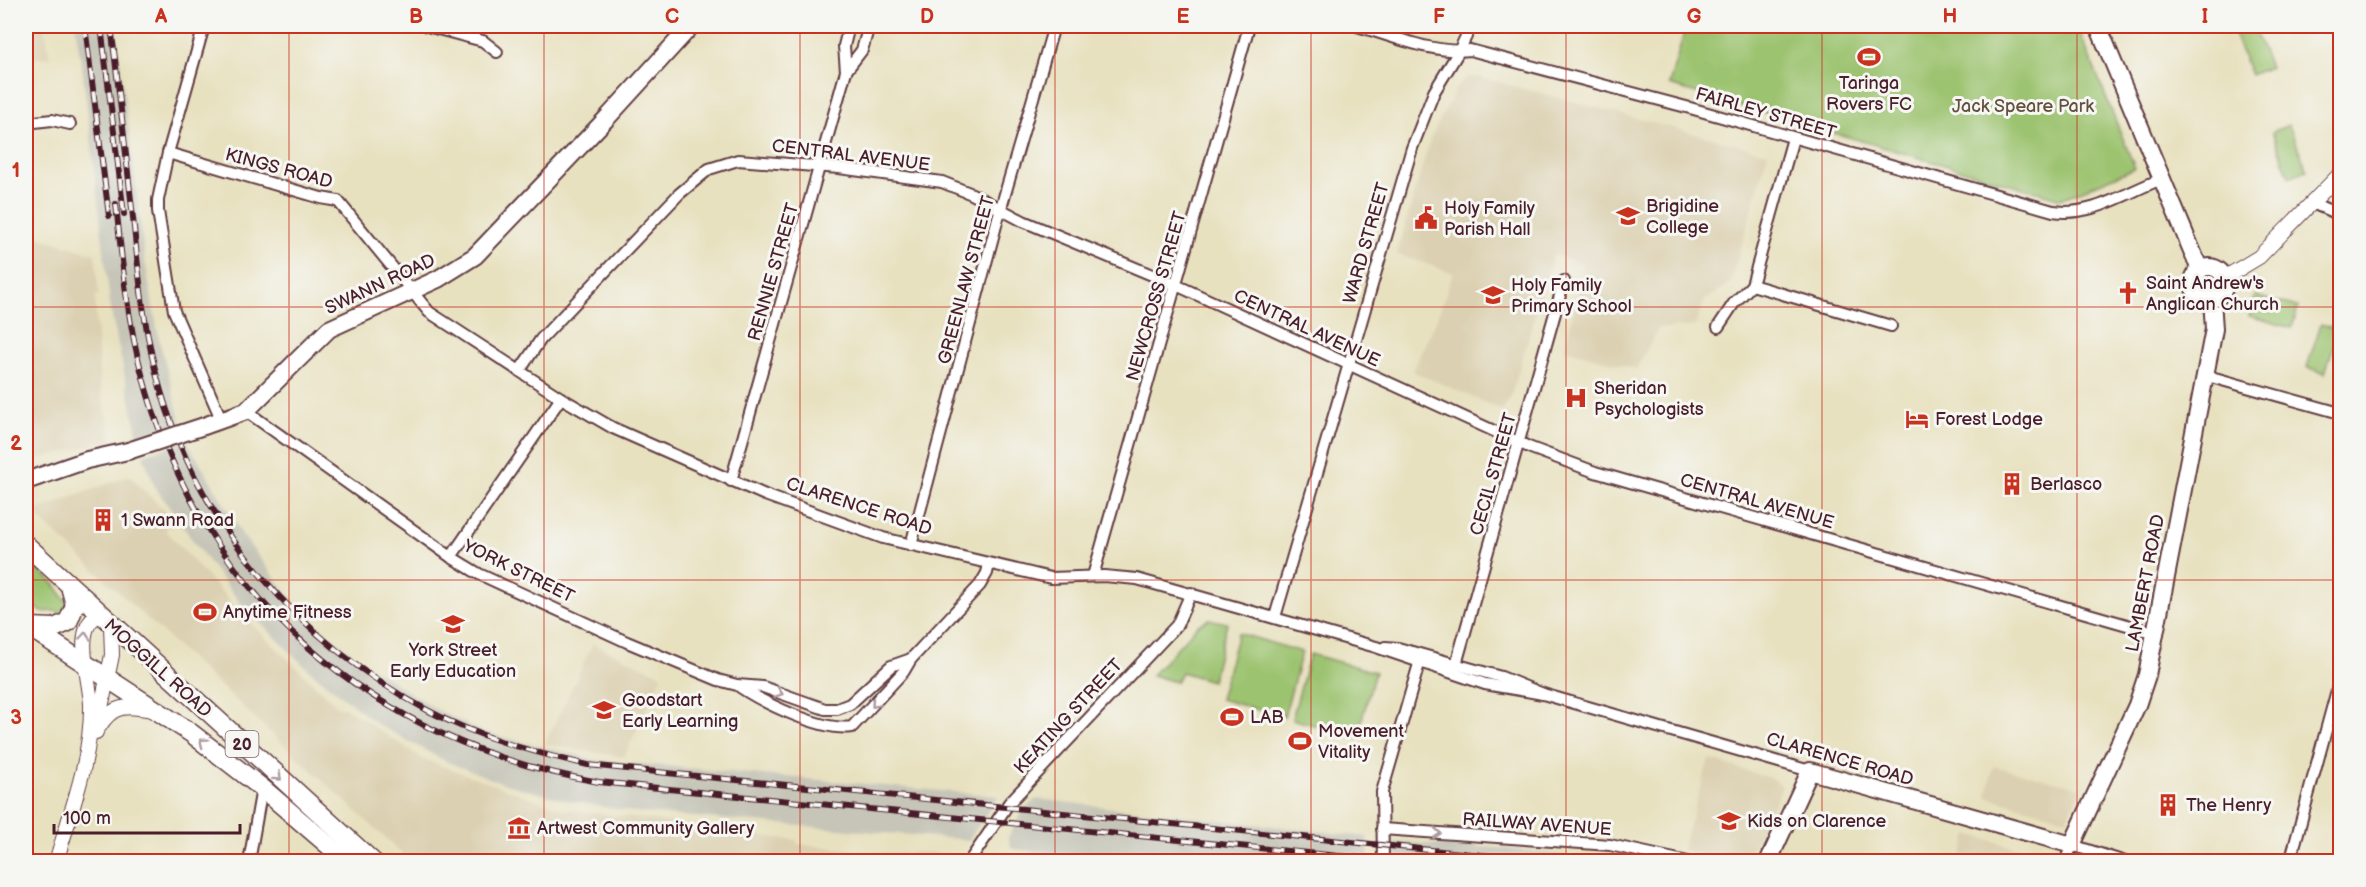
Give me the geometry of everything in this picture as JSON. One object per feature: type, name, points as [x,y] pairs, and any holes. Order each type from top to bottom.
[{"type":"highway","name":"MOGGILL ROAD","points":[[26,544],[106,620],[373,861]]},
{"type":"highway","points":[[27,626],[54,628],[68,622],[75,605],[70,586]]},
{"type":"highway","name":"MOGGILL ROAD","points":[[27,626],[191,733],[262,788],[348,861]]},
{"type":"main road","name":"SWANN ROAD","points":[[26,481],[87,460],[222,421],[246,411],[329,329],[453,271],[488,244],[691,26]]},
{"type":"main road","points":[[2098,26],[2200,270]]},
{"type":"main road","points":[[2214,268],[2224,278],[2224,289],[2212,299],[2202,297],[2194,289],[2194,279],[2200,270],[2214,268]]},
{"type":"main road","name":"LAMBERT ROAD","points":[[2072,845],[2144,686],[2214,329],[2212,299]]},
{"type":"main road","points":[[1768,861],[1810,771]]},
{"type":"main road","name":"CLARENCE ROAD","points":[[1810,771],[2072,845]]},
{"type":"street","points":[[204,26],[168,153],[158,200],[158,211],[174,311],[222,421]]},
{"type":"street","points":[[427,26],[483,41],[497,52]]},
{"type":"street","name":"RENNIE STREET","points":[[731,481],[846,71],[844,46],[849,26]]},
{"type":"street","name":"RENNIE STREET","points":[[846,71],[862,50],[869,26]]},
{"type":"street","name":"GREENLAW STREET","points":[[911,545],[1054,26]]},
{"type":"street","name":"NEWCROSS STREET","points":[[1093,576],[1249,26]]},
{"type":"street","name":"FAIRLEY STREET","points":[[1357,26],[1435,48],[1470,50],[2061,212],[2098,208],[2162,179]]},
{"type":"street","name":"WARD STREET","points":[[1275,617],[1418,132],[1434,92],[1471,26]]},
{"type":"street","points":[[26,123],[52,120],[70,124]]},
{"type":"street","points":[[1718,327],[1734,303],[1752,285],[1793,138]]},
{"type":"street","name":"KINGS ROAD","points":[[168,153],[338,201],[412,290]]},
{"type":"street","name":"CENTRAL AVENUE","points":[[520,370],[548,332],[679,194],[702,173],[719,164],[738,160],[819,166],[936,181],[1002,209],[1023,221],[1176,285],[1520,442],[1595,472],[2155,633]]},
{"type":"street","points":[[2224,278],[2259,257],[2340,174]]},
{"type":"street","points":[[2312,203],[2340,216]]},
{"type":"street","name":"CECIL STREET","points":[[1455,669],[1564,281]]},
{"type":"street","points":[[1752,285],[1891,326]]},
{"type":"street","name":"CLARENCE ROAD","points":[[412,290],[429,312],[561,399],[614,428],[731,481],[831,520],[911,545],[1051,578],[1093,576],[1132,578],[1191,593],[1455,669],[1501,677],[1543,694],[1810,771]]},
{"type":"street","points":[[2204,375],[2340,413]]},
{"type":"street","points":[[451,557],[561,399]]},
{"type":"street","name":"YORK STREET","points":[[246,411],[451,557],[479,574],[627,642],[737,685],[756,698],[829,727],[843,729],[858,723],[904,671],[910,659],[980,585],[989,564]]},
{"type":"street","name":"KEATING STREET","points":[[969,861],[1019,793],[1177,625],[1186,611],[1191,593]]},
{"type":"street","points":[[56,861],[87,753],[96,732],[107,680],[113,648],[106,620],[92,619],[85,630],[91,714],[87,753]]},
{"type":"street","name":"YORK STREET","points":[[737,685],[763,687],[825,709],[837,710],[850,704],[891,666],[910,659]]},
{"type":"street","points":[[1383,861],[1382,792],[1420,659]]},
{"type":"street","points":[[2290,861],[2340,679]]},
{"type":"street","points":[[96,732],[107,716],[119,707],[128,705],[157,711]]},
{"type":"street","points":[[2329,721],[2340,724]]},
{"type":"street","points":[[249,861],[262,788]]},
{"type":"street","name":"RAILWAY AVENUE","points":[[1382,829],[1610,845],[1688,861]]},
{"type":"street","name":"CLARENCE ROAD","points":[[2072,845],[2125,861]]},
{"type":"street","name":"LAMBERT ROAD","points":[[2065,861],[2072,845]]},
{"type":"shaded area","points":[[26,26],[44,26],[50,57],[26,59]]},
{"type":"shaded area","points":[[75,26],[116,26],[145,261],[159,339],[181,423],[138,437],[111,312],[83,73]]},
{"type":"shaded area","name":"Brigidine College","points":[[1466,77],[1478,77],[1768,153],[1731,282],[1705,300],[1695,326],[1659,328],[1636,369],[1565,349],[1584,264],[1553,254],[1511,396],[1502,410],[1412,371],[1437,318],[1453,273],[1397,254],[1431,137],[1456,89]]},
{"type":"shaded area","points":[[26,203],[33,203],[32,236],[95,254],[99,295],[95,296],[100,387],[112,440],[26,462]]},
{"type":"shaded area","points":[[187,441],[243,536],[303,614],[360,660],[434,708],[482,732],[596,760],[998,796],[969,840],[633,812],[565,800],[502,783],[445,761],[377,724],[308,669],[241,604],[155,487],[143,455]]},
{"type":"shaded area","points":[[129,476],[169,515],[166,531],[247,620],[338,707],[344,707],[423,759],[561,809],[731,830],[731,833],[797,840],[797,844],[882,853],[928,852],[950,856],[946,862],[410,861],[32,512]]},
{"type":"shaded area","name":"Goodstart Early Learning","points":[[593,644],[662,675],[624,757],[545,744]]},
{"type":"shaded area","name":"Kids on Clarence","points":[[1709,759],[1775,780],[1782,787],[1746,861],[1726,861],[1682,849]]},
{"type":"shaded area","points":[[1993,766],[2082,788],[2067,819],[1987,797]]},
{"type":"shaded area","points":[[1036,799],[1367,837],[1369,861],[1149,862],[1012,849],[1008,837],[1025,808]]},
{"type":"shaded area","points":[[1968,834],[2043,855],[2046,861],[1960,861]]},
{"type":"shaded area","points":[[1394,842],[1502,848],[1615,861],[1395,861]]},
{"type":"green space","name":"Jack Speare Park","points":[[1686,26],[2077,26],[2135,168],[2061,199],[1669,85]]},
{"type":"green space","points":[[2253,26],[2270,67],[2251,75],[2234,34]]},
{"type":"green space","points":[[2289,125],[2307,170],[2289,177],[2272,132]]},
{"type":"green space","points":[[2255,296],[2298,307],[2292,328],[2249,316]]},
{"type":"green space","points":[[2321,324],[2339,330],[2325,373],[2307,367]]},
{"type":"green space","points":[[26,558],[55,585],[67,603],[65,616],[56,611],[42,612],[26,602]]},
{"type":"green space","points":[[1209,619],[1227,623],[1212,681],[1181,672],[1176,682],[1152,675],[1198,625]]},
{"type":"green space","points":[[1238,633],[1302,652],[1284,717],[1220,699]]},
{"type":"green space","points":[[1310,654],[1375,672],[1357,737],[1292,719]]},
{"type":"railway","points":[[85,26],[109,216]]},
{"type":"railway","points":[[101,26],[124,214]]},
{"type":"railway","points":[[111,26],[146,327],[161,391],[179,442],[202,490],[230,535],[262,577],[298,616],[338,651],[381,683],[427,710],[446,720],[505,743],[588,765],[1549,862]]},
{"type":"railway","points":[[116,204],[129,311],[142,374],[169,454],[207,526],[253,591],[309,647],[372,695],[442,734],[518,763],[599,782],[1399,862]]},
{"type":"place","name":"Taringa Rovers FC","points":[[1869,57]]},
{"type":"place","name":"Brigidine College","points":[[1628,216]]},
{"type":"place","name":"Holy Family Parish Hall","points":[[1426,218]]},
{"type":"place","name":"Saint Andrew's Anglican Church","points":[[2128,293]]},
{"type":"place","name":"Holy Family Primary School","points":[[1493,295]]},
{"type":"place","name":"Sheridan Psychologists","points":[[1576,398]]},
{"type":"place","name":"Forest Lodge","points":[[1917,419]]},
{"type":"place","name":"Berlasco","points":[[2012,484]]},
{"type":"place","name":"1 Swann Road","points":[[103,520]]},
{"type":"place","name":"Anytime Fitness","points":[[205,612]]},
{"type":"place","name":"York Street Early Education","points":[[453,624]]},
{"type":"place","name":"Goodstart Early Learning","points":[[604,710]]},
{"type":"place","name":"LAB","points":[[1232,717]]},
{"type":"place","name":"Movement Vitality","points":[[1300,741]]},
{"type":"place","name":"The Henry","points":[[2168,805]]},
{"type":"place","name":"Kids on Clarence","points":[[1729,821]]},
{"type":"place","name":"Artwest Community Gallery","points":[[519,828]]}]
